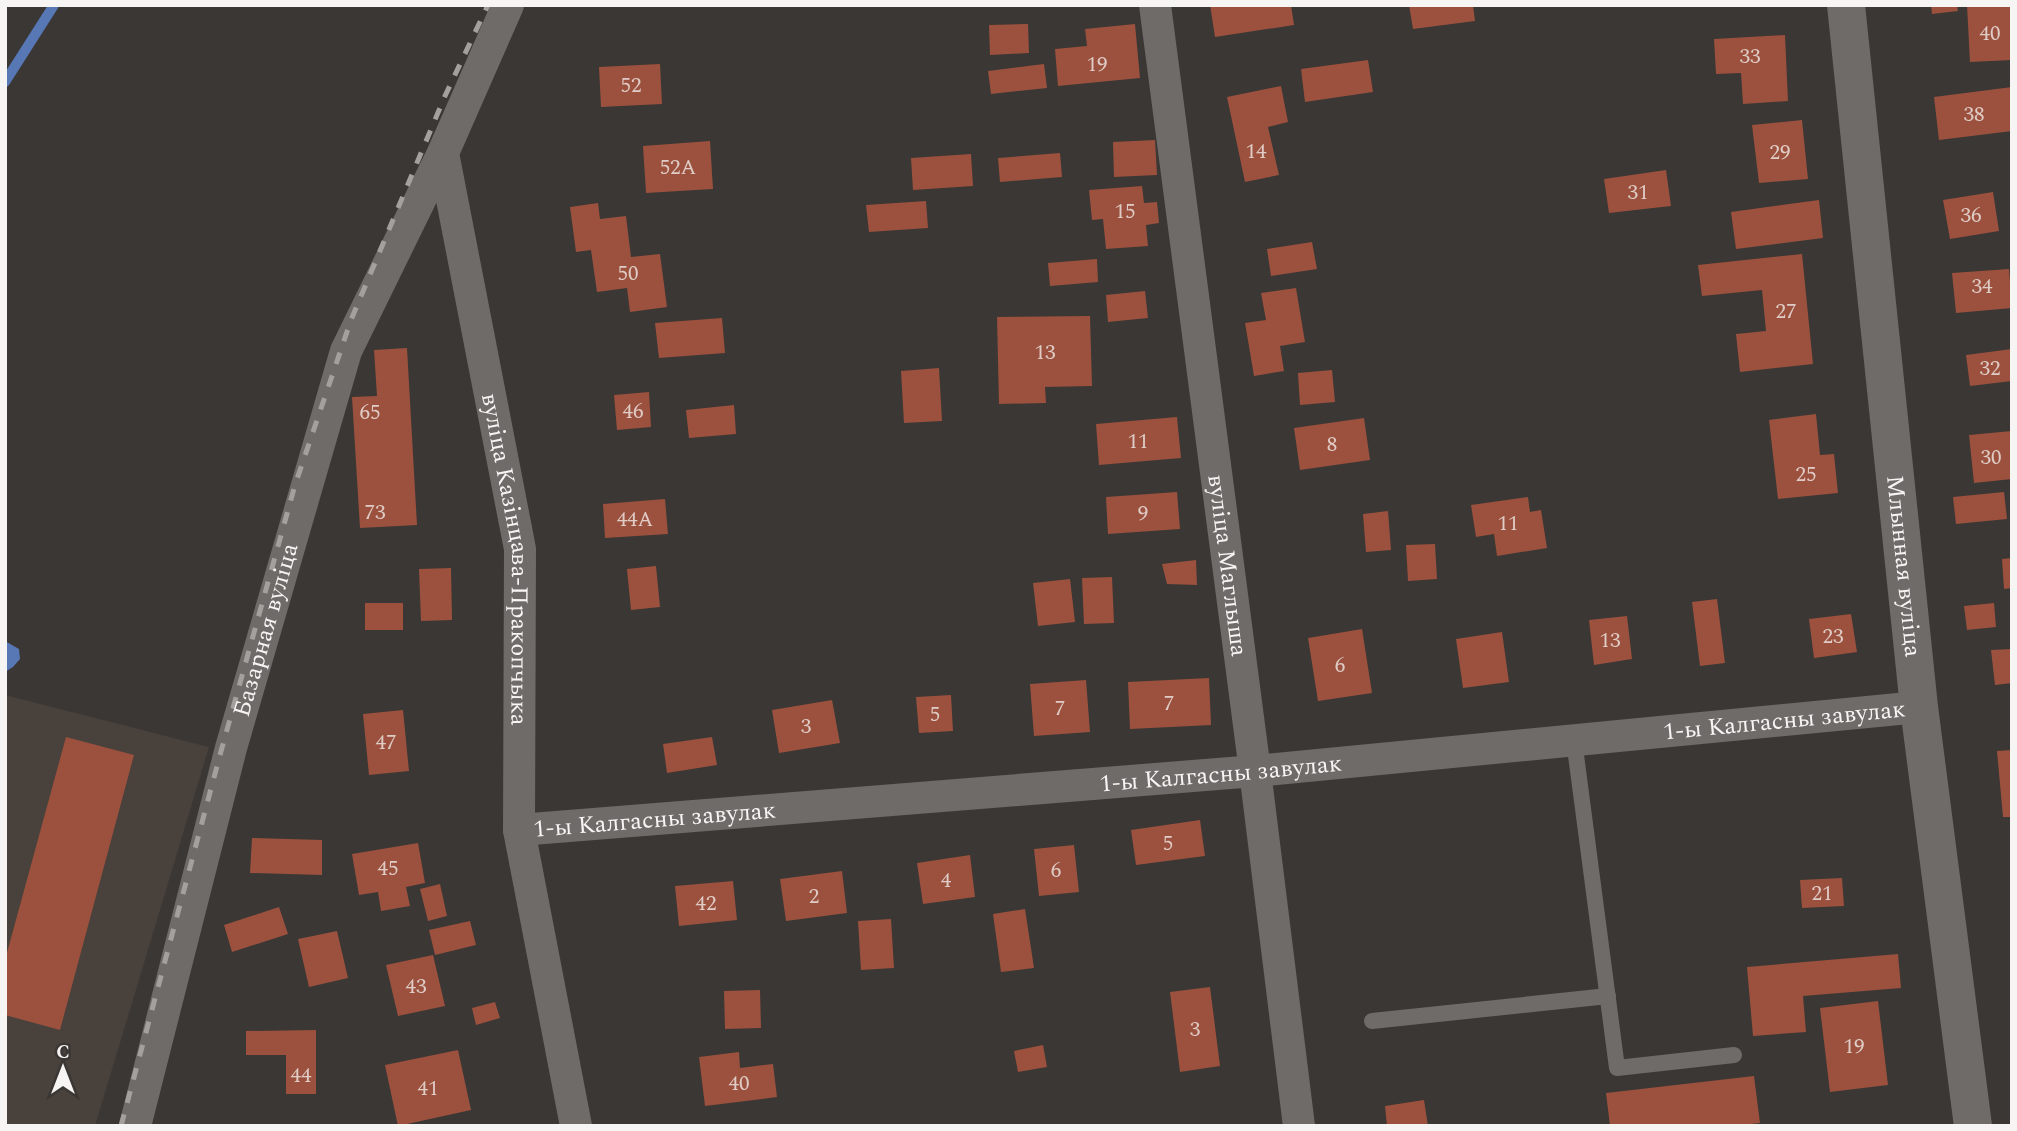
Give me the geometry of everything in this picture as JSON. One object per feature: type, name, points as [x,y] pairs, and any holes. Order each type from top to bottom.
[{"type":"street","points":[[443,153],[508,5]]},
{"type":"street","name":"вуліца Маглыша","points":[[1156,5],[1299,1126]]},
{"type":"street","name":"Млынная вуліца","points":[[1846,5],[1919,707],[1973,1126]]},
{"type":"street","name":"вуліца Казінцава-Пракопчыка","points":[[443,153],[520,549],[519,830],[576,1126]]},
{"type":"street","name":"Базарная вуліца","points":[[135,1126],[231,748],[346,351],[443,153]]},
{"type":"street","name":"1-ы Калгасны завулак","points":[[519,830],[1255,771],[1919,707]]},
{"type":"lane","points":[[1574,740],[1617,1068],[1734,1055]]},
{"type":"lane","points":[[1372,1021],[1608,996]]},
{"type":"shaded area","points":[[5,695],[209,747],[95,1126],[5,1126]]},
{"type":"water","points":[[5,641],[19,649],[20,659],[5,672]]},
{"type":"building","points":[[1210,5],[1291,5],[1294,25],[1215,37]]},
{"type":"building","points":[[1409,5],[1473,5],[1475,21],[1413,29]]},
{"type":"building","points":[[1931,5],[1957,5],[1958,11],[1932,14]]},
{"type":"building","points":[[1967,5],[2012,5],[2012,60],[1970,62]]},
{"type":"building","points":[[1028,24],[1029,53],[990,55],[989,25]]},
{"type":"building","points":[[1135,24],[1140,78],[1058,86],[1055,49],[1087,46],[1085,29]]},
{"type":"building","points":[[1785,35],[1788,101],[1743,104],[1741,73],[1716,74],[1714,39]]},
{"type":"building","points":[[1368,60],[1373,92],[1305,102],[1301,69]]},
{"type":"building","points":[[660,64],[662,104],[601,107],[599,67]]},
{"type":"building","points":[[1044,64],[1047,88],[991,94],[988,71]]},
{"type":"building","points":[[1281,86],[1288,122],[1268,127],[1279,175],[1245,182],[1227,97]]},
{"type":"building","points":[[2012,87],[2012,131],[1939,140],[1934,97]]},
{"type":"building","points":[[1802,120],[1808,179],[1759,183],[1752,125]]},
{"type":"building","points":[[1155,140],[1157,175],[1114,177],[1113,142]]},
{"type":"building","points":[[710,141],[713,189],[646,193],[643,146]]},
{"type":"building","points":[[1060,153],[1062,177],[1000,182],[998,158]]},
{"type":"building","points":[[971,154],[973,186],[913,190],[911,158]]},
{"type":"building","points":[[1666,170],[1671,206],[1609,213],[1604,179]]},
{"type":"building","points":[[1142,186],[1144,203],[1157,202],[1159,223],[1146,225],[1148,246],[1106,249],[1103,219],[1092,220],[1089,190]]},
{"type":"building","points":[[1993,192],[1999,231],[1950,239],[1943,200]]},
{"type":"building","points":[[1819,200],[1823,238],[1736,249],[1731,212]]},
{"type":"building","points":[[926,201],[928,228],[869,232],[866,205]]},
{"type":"building","points":[[598,203],[600,219],[626,216],[631,257],[660,254],[667,307],[630,312],[627,288],[597,292],[591,250],[576,252],[570,207]]},
{"type":"building","points":[[1312,242],[1317,269],[1271,276],[1267,249]]},
{"type":"building","points":[[1802,254],[1813,364],[1740,372],[1736,334],[1766,331],[1762,290],[1702,296],[1698,265]]},
{"type":"building","points":[[1097,259],[1098,282],[1050,286],[1048,263]]},
{"type":"building","points":[[2009,269],[2012,308],[1956,313],[1952,273]]},
{"type":"building","points":[[1296,288],[1305,342],[1280,346],[1284,371],[1254,376],[1245,323],[1266,320],[1261,293]]},
{"type":"building","points":[[1145,291],[1148,318],[1108,322],[1106,295]]},
{"type":"building","points":[[1090,316],[1092,386],[1045,387],[1046,403],[999,404],[997,317]]},
{"type":"building","points":[[722,318],[725,353],[659,358],[655,323]]},
{"type":"building","points":[[407,348],[417,525],[360,528],[352,397],[377,396],[374,350]]},
{"type":"building","points":[[2012,349],[2012,381],[1970,386],[1966,355]]},
{"type":"building","points":[[939,368],[942,421],[904,423],[901,371]]},
{"type":"building","points":[[1332,370],[1335,402],[1300,405],[1298,373]]},
{"type":"building","points":[[649,392],[651,427],[617,430],[614,395]]},
{"type":"building","points":[[734,405],[736,434],[689,438],[686,410]]},
{"type":"building","points":[[1816,414],[1820,455],[1834,454],[1838,493],[1778,499],[1769,420]]},
{"type":"building","points":[[1177,417],[1181,458],[1099,465],[1096,424]]},
{"type":"building","points":[[1364,418],[1370,460],[1300,470],[1294,428]]},
{"type":"building","points":[[2012,431],[2012,479],[1974,483],[1969,435]]},
{"type":"building","points":[[1177,492],[1180,529],[1108,534],[1106,497]]},
{"type":"building","points":[[2004,492],[2007,519],[1956,524],[1953,497]]},
{"type":"building","points":[[1528,497],[1530,512],[1541,510],[1547,548],[1497,556],[1494,534],[1476,537],[1471,505]]},
{"type":"building","points":[[665,499],[668,534],[605,538],[603,504]]},
{"type":"building","points":[[1388,511],[1391,550],[1366,552],[1363,514]]},
{"type":"building","points":[[1435,544],[1437,579],[1408,581],[1406,545]]},
{"type":"building","points":[[2012,558],[2012,588],[2004,589],[2002,559]]},
{"type":"building","points":[[1196,560],[1197,585],[1167,584],[1162,564]]},
{"type":"building","points":[[656,566],[660,607],[631,610],[627,569]]},
{"type":"building","points":[[451,568],[452,620],[421,621],[419,569]]},
{"type":"building","points":[[1112,577],[1114,623],[1084,624],[1082,578]]},
{"type":"building","points":[[1070,579],[1075,622],[1038,626],[1033,583]]},
{"type":"building","points":[[1717,599],[1725,663],[1700,666],[1692,602]]},
{"type":"building","points":[[365,603],[403,603],[403,630],[365,630]]},
{"type":"building","points":[[1994,603],[1996,627],[1967,630],[1964,606]]},
{"type":"building","points":[[1851,614],[1857,652],[1814,658],[1809,619]]},
{"type":"building","points":[[1627,616],[1632,659],[1594,665],[1589,620]]},
{"type":"building","points":[[1362,629],[1372,693],[1318,701],[1308,638]]},
{"type":"building","points":[[1502,632],[1509,682],[1463,688],[1456,639]]},
{"type":"building","points":[[2012,649],[2012,683],[1995,685],[1991,650]]},
{"type":"building","points":[[1209,678],[1211,725],[1130,729],[1128,682]]},
{"type":"building","points":[[1086,680],[1090,732],[1034,736],[1030,684]]},
{"type":"building","points":[[951,695],[953,731],[919,733],[916,697]]},
{"type":"building","points":[[832,700],[840,743],[779,753],[772,710]]},
{"type":"building","points":[[403,710],[409,771],[369,775],[363,714]]},
{"type":"building","points":[[66,737],[134,755],[60,1030],[5,1015],[5,960]]},
{"type":"building","points":[[712,737],[717,765],[667,773],[663,744]]},
{"type":"building","points":[[2012,750],[2012,817],[2003,817],[1997,751]]},
{"type":"building","points":[[1200,820],[1205,856],[1136,865],[1131,830]]},
{"type":"building","points":[[252,838],[322,840],[322,875],[250,873]]},
{"type":"building","points":[[418,843],[425,883],[406,887],[410,906],[381,911],[378,892],[359,895],[352,854]]},
{"type":"building","points":[[1074,845],[1079,892],[1039,896],[1034,849]]},
{"type":"building","points":[[970,855],[975,897],[923,904],[917,863]]},
{"type":"building","points":[[842,871],[847,913],[786,921],[780,879]]},
{"type":"building","points":[[1842,878],[1844,906],[1802,908],[1800,880]]},
{"type":"building","points":[[733,881],[737,920],[679,926],[675,886]]},
{"type":"building","points":[[440,884],[447,916],[428,921],[420,889]]},
{"type":"building","points":[[279,907],[288,934],[232,952],[224,925]]},
{"type":"building","points":[[1025,909],[1034,968],[1001,972],[993,914]]},
{"type":"building","points":[[891,919],[894,968],[861,970],[858,921]]},
{"type":"building","points":[[470,921],[476,945],[435,955],[429,930]]},
{"type":"building","points":[[337,931],[348,978],[309,987],[298,939]]},
{"type":"building","points":[[1898,954],[1901,988],[1803,996],[1806,1032],[1753,1036],[1747,967]]},
{"type":"building","points":[[433,955],[445,1006],[398,1016],[386,965]]},
{"type":"building","points":[[1210,987],[1220,1066],[1180,1072],[1170,992]]},
{"type":"building","points":[[760,990],[761,1028],[725,1029],[724,991]]},
{"type":"building","points":[[1878,1001],[1888,1085],[1830,1092],[1820,1008]]},
{"type":"building","points":[[495,1002],[500,1018],[476,1025],[472,1008]]},
{"type":"building","points":[[316,1030],[316,1094],[286,1094],[286,1055],[246,1055],[246,1031]]},
{"type":"building","points":[[1043,1045],[1047,1067],[1018,1072],[1014,1051]]},
{"type":"building","points":[[458,1050],[471,1110],[398,1126],[385,1065]]},
{"type":"building","points":[[739,1052],[740,1068],[773,1064],[777,1097],[705,1106],[699,1057]]},
{"type":"building","points":[[1754,1076],[1760,1123],[1734,1126],[1610,1126],[1606,1093]]},
{"type":"building","points":[[1424,1100],[1428,1126],[1387,1126],[1385,1106]]},
{"type":"waterway","points":[[5,82],[54,5]]},
{"type":"railway","points":[[121,1126],[295,485],[351,320],[445,96],[488,5]]}]
